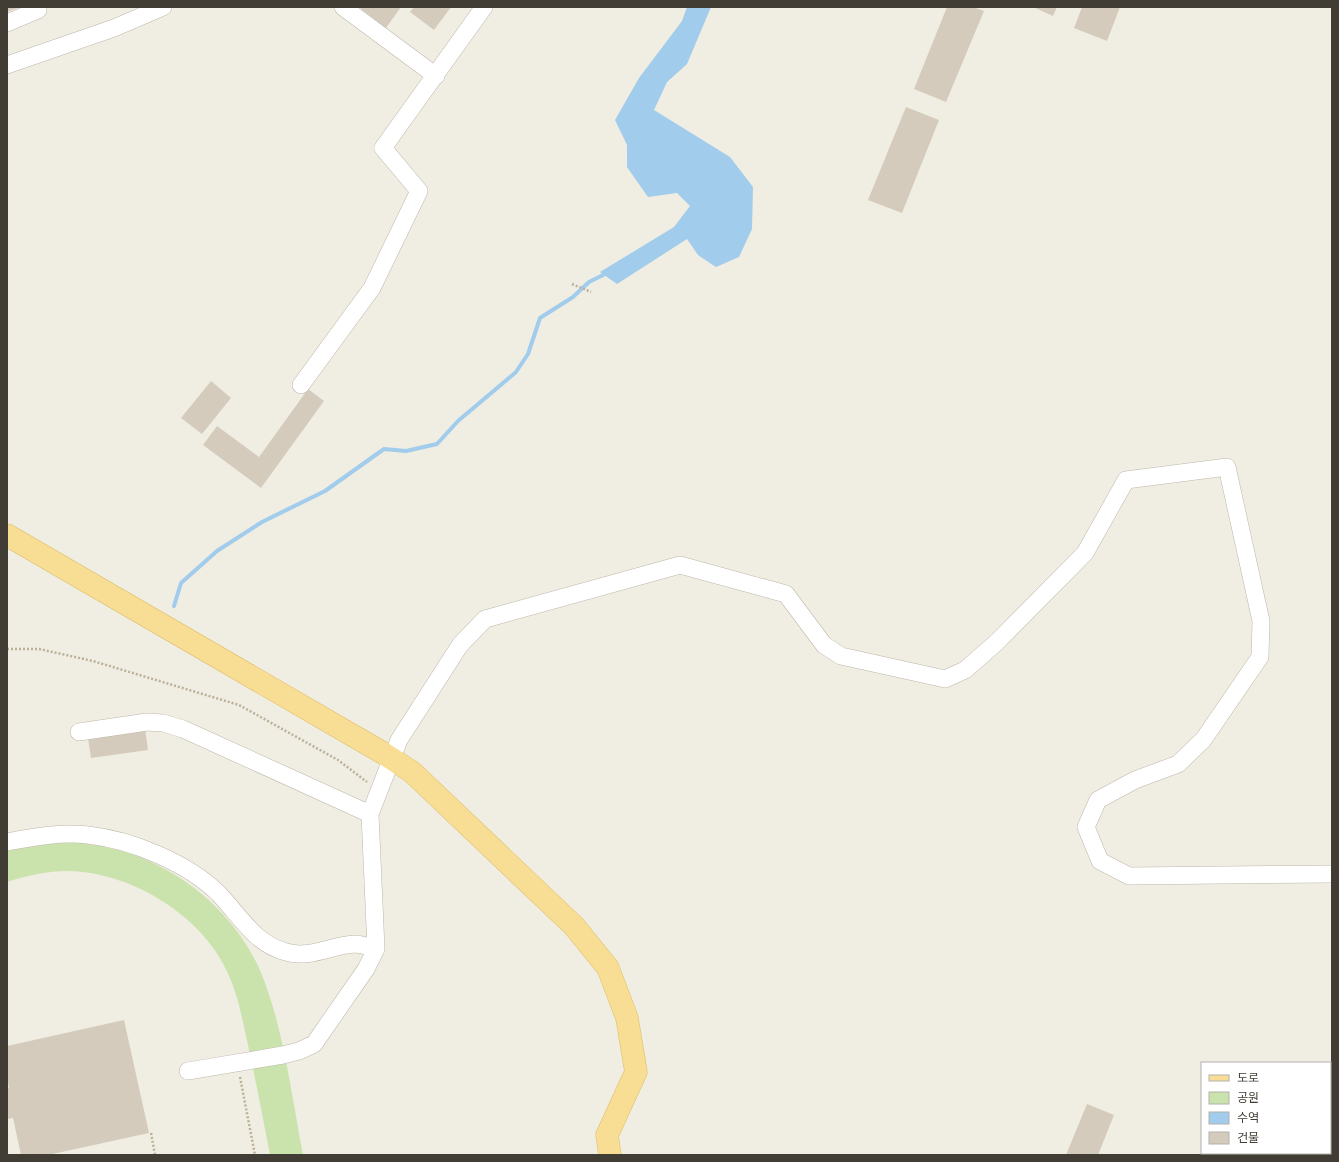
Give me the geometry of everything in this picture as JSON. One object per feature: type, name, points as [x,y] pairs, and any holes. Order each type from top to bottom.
[{"type":"main road","points":[[7,535],[412,772],[574,926],[608,968],[627,1018],[636,1072],[607,1136],[610,1155]]},
{"type":"street","points":[[7,65],[114,28],[164,7]]},
{"type":"street","points":[[343,7],[436,76]]},
{"type":"street","points":[[302,385],[372,288],[419,192],[383,148],[484,7]]},
{"type":"street","points":[[7,23],[38,10]]},
{"type":"street","points":[[188,1071],[283,1055],[299,1051],[314,1044],[366,969],[376,949],[370,814],[398,740],[460,646],[485,619],[680,565],[786,594],[824,645],[841,656],[945,679],[965,670],[997,642],[1086,554],[1126,480],[1227,467],[1261,621],[1260,657],[1203,740],[1178,764],[1135,780],[1098,800],[1086,827],[1100,861],[1129,876],[1332,874]]},
{"type":"street","points":[[79,732],[147,722],[163,723],[183,729],[370,814]]},
{"type":"street","points":[[7,842],[36,836],[87,834],[114,840],[167,859],[201,878],[220,895],[261,941],[287,953],[312,954],[357,944],[376,949]]},
{"type":"path","points":[[572,284],[591,292]]},
{"type":"path","points":[[7,649],[39,649],[93,661],[239,704],[338,760],[379,791]]},
{"type":"path","points":[[237,1062],[255,1155]]},
{"type":"path","points":[[151,1132],[155,1155]]},
{"type":"green space","points":[[61,843],[89,844],[118,850],[145,860],[172,873],[196,890],[218,909],[237,931],[253,956],[265,983],[272,1004],[283,1047],[303,1155],[270,1155],[257,1086],[233,986],[219,956],[185,917],[140,889],[116,879],[91,873],[66,871],[51,872],[7,882],[7,851],[33,845]]},
{"type":"water","points":[[687,7],[711,7],[687,64],[667,82],[654,110],[730,157],[753,187],[752,229],[739,257],[716,267],[698,255],[687,239],[617,284],[600,272],[674,227],[690,206],[677,193],[648,197],[627,167],[627,145],[615,120],[639,78],[682,21]]},
{"type":"building","points":[[7,7],[20,7],[7,12]]},
{"type":"building","points":[[362,7],[401,7],[386,28],[361,9]]},
{"type":"building","points":[[414,7],[451,7],[434,30],[410,12]]},
{"type":"building","points":[[947,7],[973,7],[984,11],[946,102],[914,89]]},
{"type":"building","points":[[1033,7],[1057,7],[1053,16]]},
{"type":"building","points":[[1082,7],[1120,7],[1107,41],[1074,28]]},
{"type":"building","points":[[906,107],[939,120],[902,213],[868,200]]},
{"type":"building","points":[[211,381],[231,398],[202,434],[181,418]]},
{"type":"building","points":[[308,389],[324,401],[261,488],[203,445],[217,426],[259,457]]},
{"type":"building","points":[[145,729],[148,750],[91,758],[88,738]]},
{"type":"building","points":[[124,1020],[149,1133],[48,1155],[21,1155],[13,1118],[7,1119],[7,1088],[9,1088],[7,1077],[7,1046]]},
{"type":"building","points":[[1087,1104],[1114,1115],[1098,1155],[1066,1155]]},
{"type":"waterway","points":[[174,606],[181,583],[217,551],[262,522],[325,491],[384,449],[406,451],[437,444],[458,421],[516,372],[528,354],[540,318],[573,297],[589,282],[607,273]]}]
